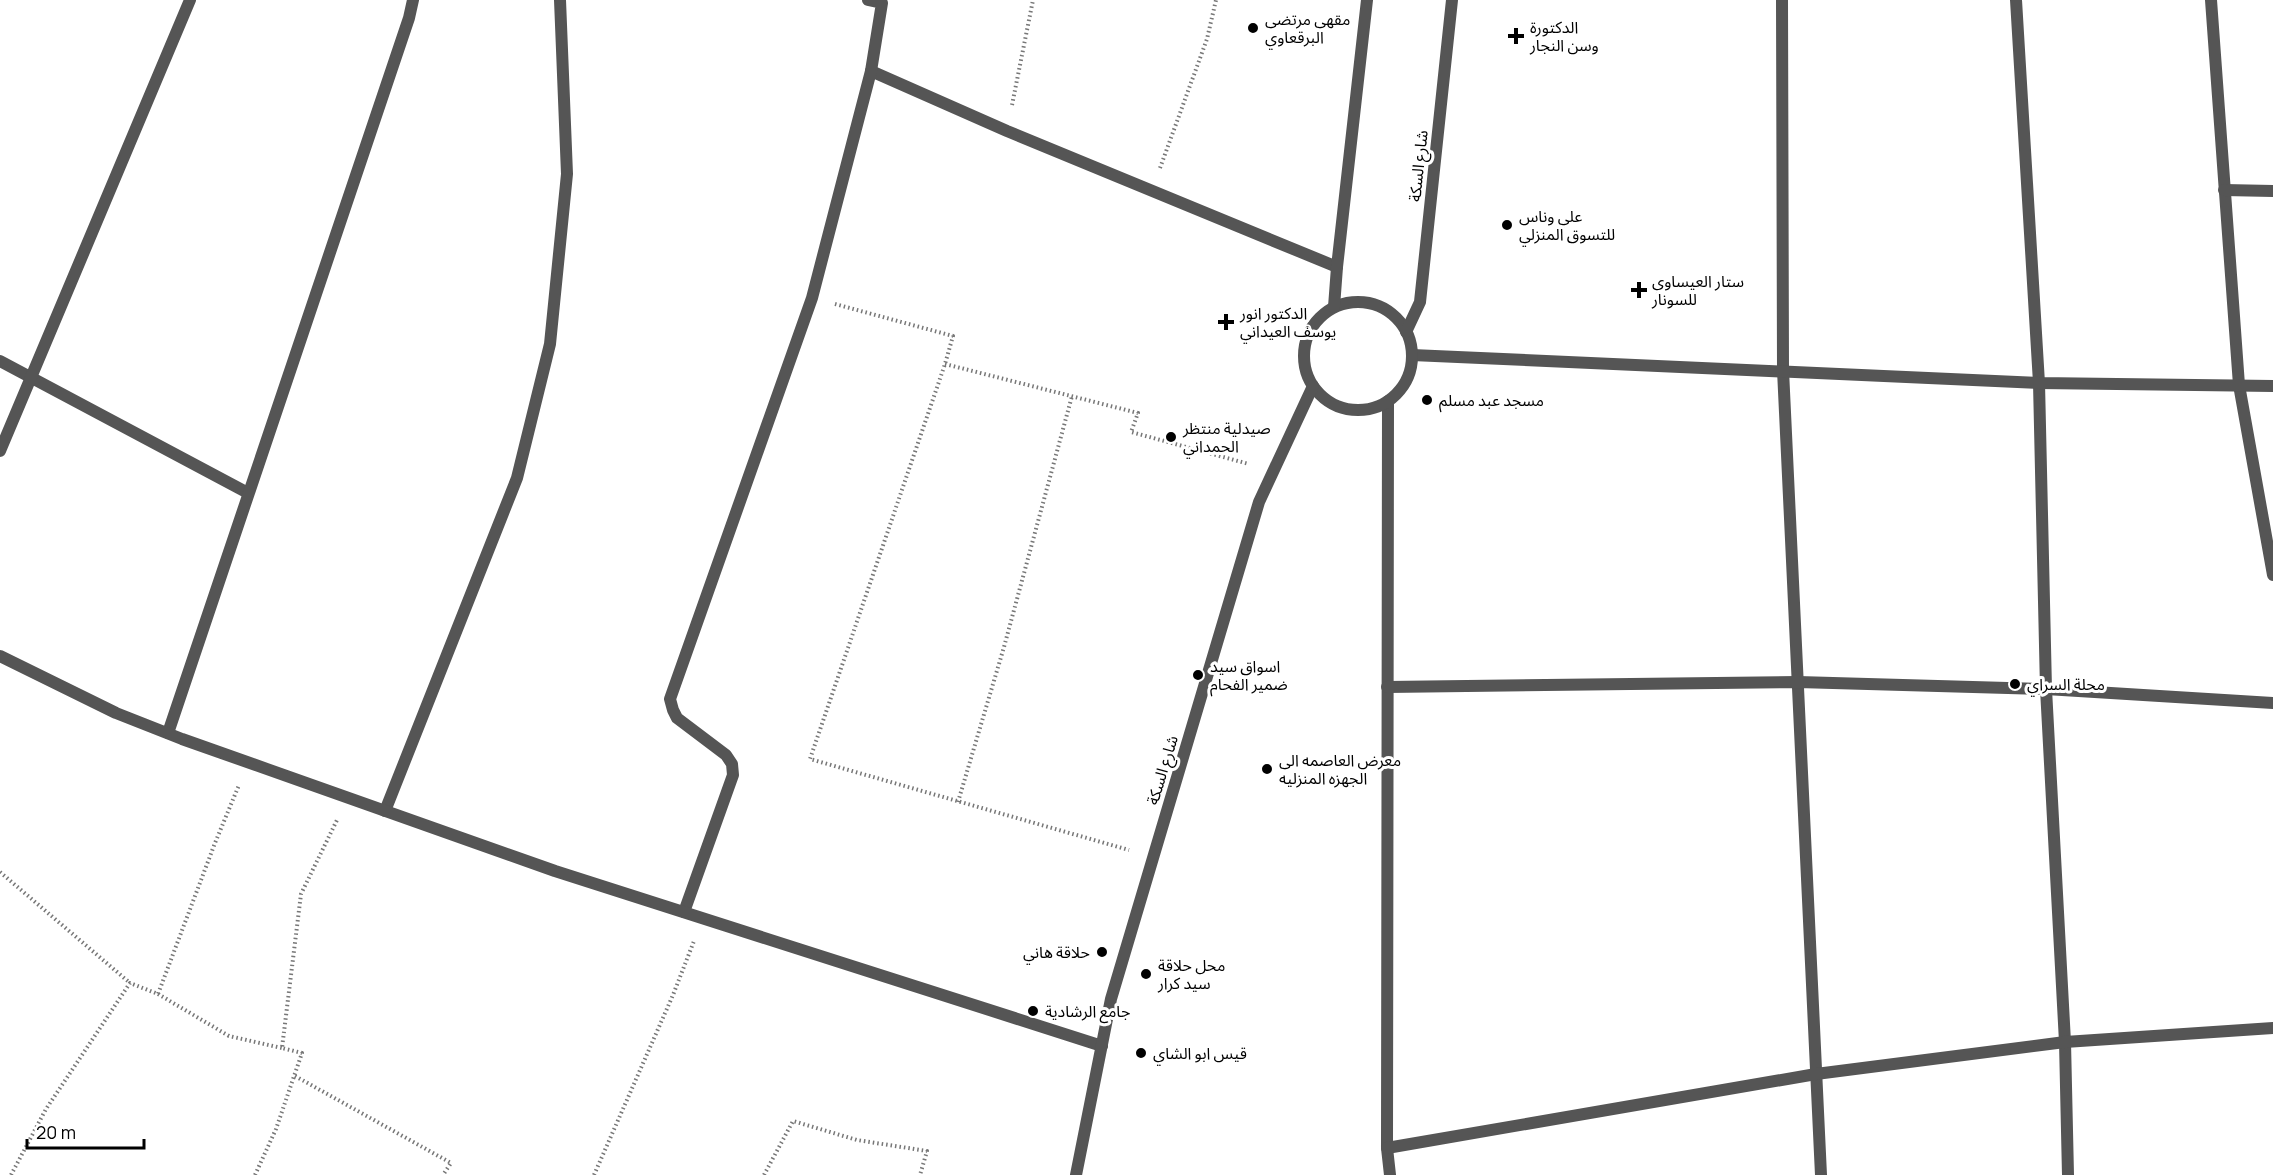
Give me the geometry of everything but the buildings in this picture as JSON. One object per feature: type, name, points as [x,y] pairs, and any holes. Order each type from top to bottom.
[{"type":"street","points":[[0,451],[190,0]]},
{"type":"street","points":[[168,733],[413,0]]},
{"type":"street","points":[[385,811],[517,478],[550,344],[567,174],[560,0]]},
{"type":"street","points":[[684,912],[733,776],[732,764],[726,756],[677,718],[670,699],[812,298],[871,71],[882,3],[868,0]]},
{"type":"street","points":[[1334,307],[1367,0]]},
{"type":"street","name":"شارع السكة","points":[[1406,332],[1420,302],[1452,0]]},
{"type":"street","points":[[1782,0],[1783,370],[1821,1175]]},
{"type":"street","points":[[2016,0],[2038,383],[2046,689],[2065,1042],[2068,1175]]},
{"type":"street","points":[[2211,0],[2239,385],[2273,575]]},
{"type":"street","points":[[871,71],[1007,131],[1337,267]]},
{"type":"street","points":[[2224,190],[2273,191]]},
{"type":"street","points":[[1351,303],[1367,303],[1383,308],[1396,318],[1406,332],[1412,355],[1409,373],[1401,389],[1388,401],[1373,408],[1356,410],[1339,407],[1324,399],[1313,386],[1305,370],[1304,351],[1308,333],[1319,319],[1334,307],[1351,303]]},
{"type":"street","points":[[1412,355],[2038,383],[2273,386]]},
{"type":"street","points":[[0,361],[248,493]]},
{"type":"street","name":"شارع السكة","points":[[1076,1175],[1111,999],[1259,502],[1313,386]]},
{"type":"street","points":[[1388,401],[1387,1148],[1390,1175]]},
{"type":"street","points":[[0,656],[116,713],[385,811],[555,871],[1101,1046]]},
{"type":"street","points":[[1387,687],[1798,682],[2046,689],[2273,703]]},
{"type":"street","points":[[1387,1148],[1816,1074],[2065,1042],[2273,1028]]},
{"type":"path","points":[[1007,131],[1033,0]]},
{"type":"path","points":[[1152,191],[1207,39],[1216,0]]},
{"type":"path","points":[[812,298],[953,336],[810,759],[1153,857]]},
{"type":"path","points":[[945,364],[1138,413],[1131,432],[1274,471]]},
{"type":"path","points":[[958,802],[1004,647],[1072,396]]},
{"type":"path","points":[[158,994],[215,843],[249,762]]},
{"type":"path","points":[[282,1048],[301,894],[348,797]]},
{"type":"path","points":[[0,872],[130,983],[158,994],[230,1036],[302,1053],[276,1129],[255,1175]]},
{"type":"path","points":[[594,1175],[673,995],[703,918]]},
{"type":"path","points":[[11,1175],[46,1109],[130,983]]},
{"type":"path","points":[[295,1076],[451,1162],[442,1175]]},
{"type":"path","points":[[764,1175],[793,1121],[857,1140],[927,1151],[920,1175]]},
{"type":"place","name":"مقهى مرتضى البرقعاوي","points":[[1253,28]]},
{"type":"place","name":"الدكتورة وسن النجار","points":[[1516,36]]},
{"type":"place","name":"علي وناس للتسوق المنزلي","points":[[1507,225]]},
{"type":"place","name":"ستار العيساوي للسونار","points":[[1639,290]]},
{"type":"place","name":"الدكتور انور يوسف العيداني","points":[[1226,322]]},
{"type":"place","name":"مسجد عبد مسلم","points":[[1427,400]]},
{"type":"place","name":"صيدلية منتظر الحمداني","points":[[1171,437]]},
{"type":"place","name":"اسواق سيد ضمير الفحام","points":[[1198,675]]},
{"type":"place","name":"محلة السراي","points":[[2015,684]]},
{"type":"place","name":"معرض العاصمه الى الجهزه المنزليه","points":[[1267,769]]},
{"type":"place","name":"حلاقة هاني","points":[[1102,952]]},
{"type":"place","name":"محل حلاقة سيد كرار","points":[[1146,974]]},
{"type":"place","name":"جامع الرشادية","points":[[1033,1011]]},
{"type":"place","name":"قيس ابو الشاي","points":[[1141,1053]]}]
